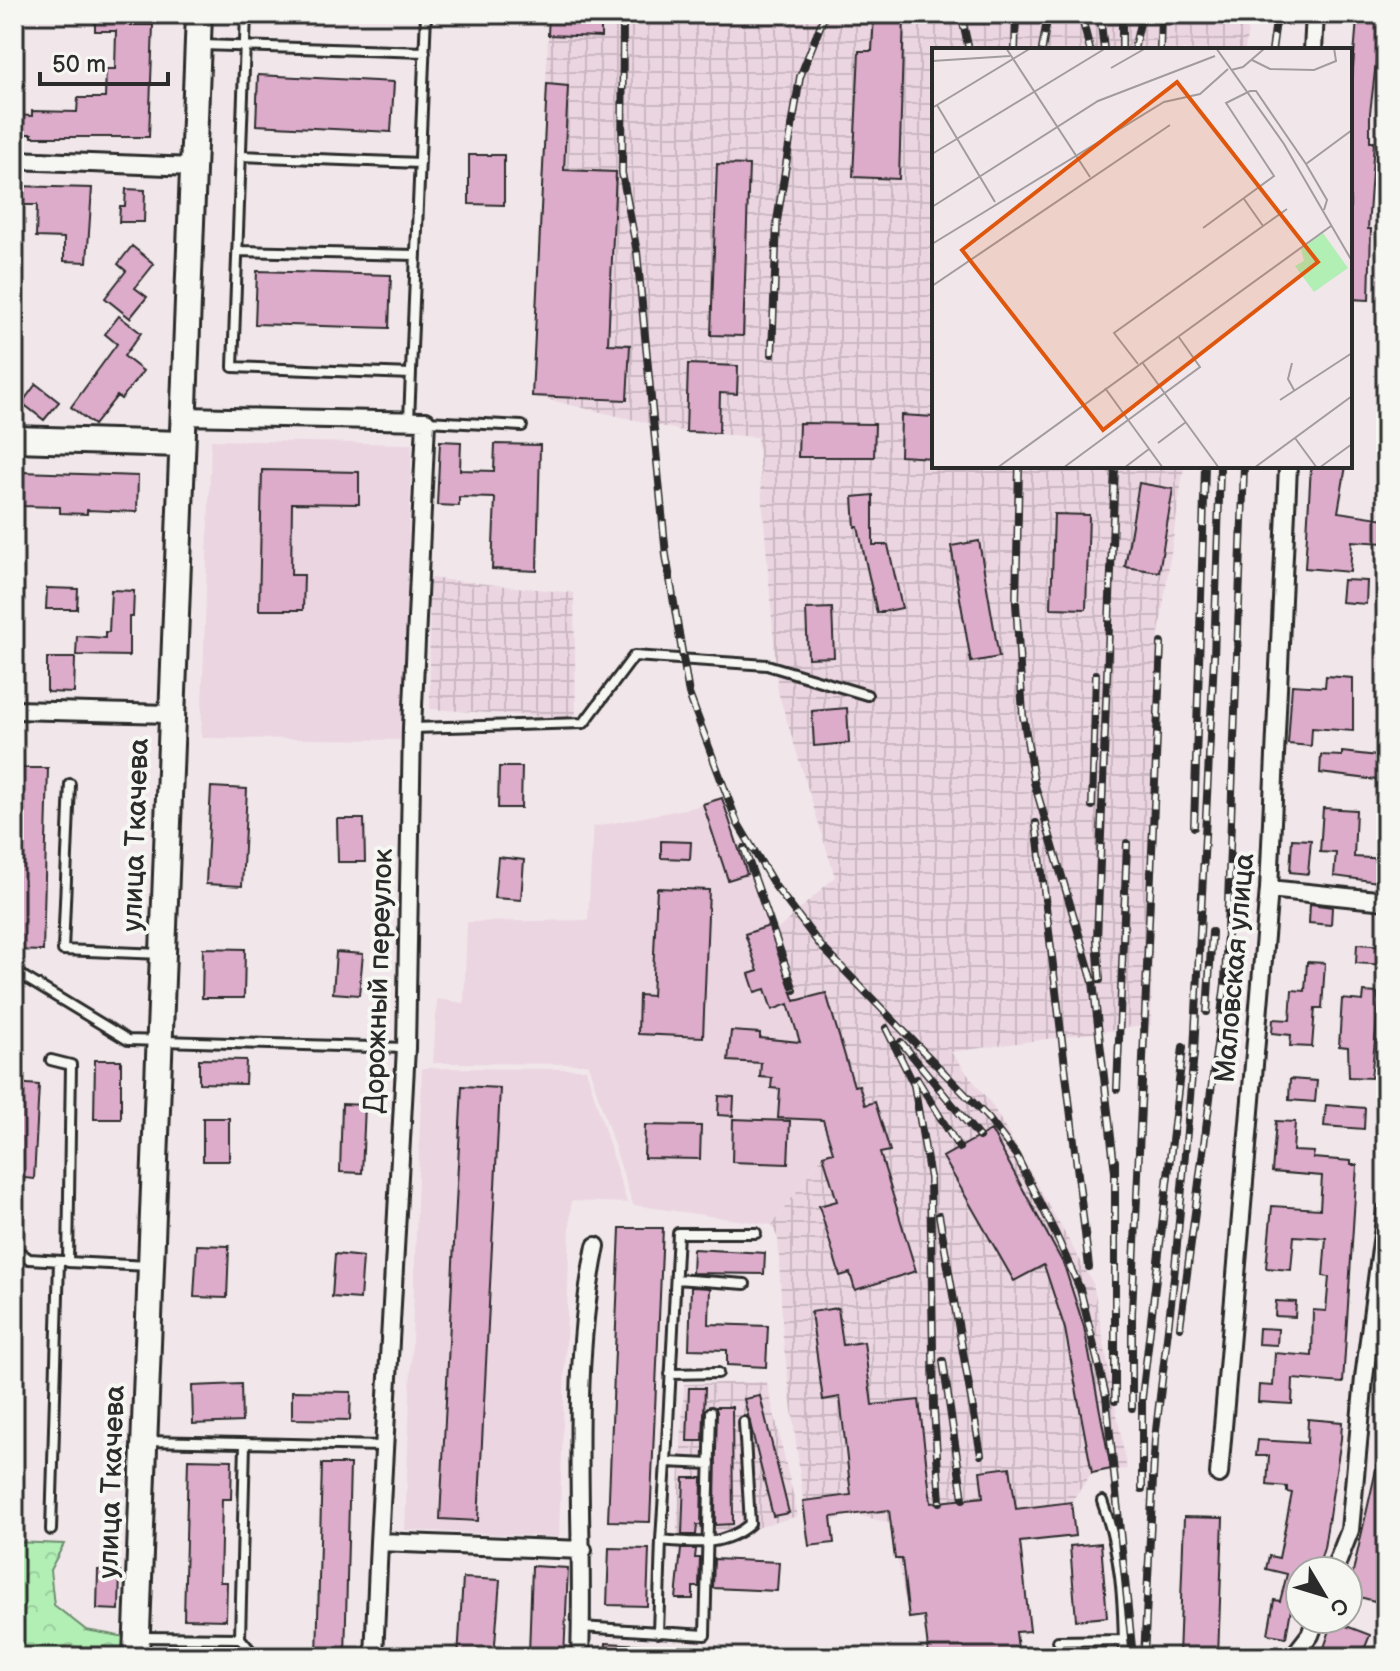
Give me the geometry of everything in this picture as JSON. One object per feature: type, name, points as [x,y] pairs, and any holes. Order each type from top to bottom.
[{"type":"street","name":"улица Ткачева","points":[[136,1647],[199,14]]},
{"type":"street","points":[[1313,48],[1315,14]]},
{"type":"street","points":[[14,160],[193,167]]},
{"type":"street","points":[[183,416],[426,421]]},
{"type":"street","name":"Дорожный переулок","points":[[374,1657],[406,1048],[412,728],[426,421]]},
{"type":"street","points":[[14,439],[182,444]]},
{"type":"street","name":"Маловская улица","points":[[1219,1474],[1269,889],[1288,468]]},
{"type":"street","points":[[14,710],[170,714]]},
{"type":"street","points":[[1269,889],[1386,901]]},
{"type":"street","points":[[1340,1555],[1350,1530],[1364,1378],[1386,1211]]},
{"type":"street","points":[[580,1657],[583,1550],[581,1370],[587,1291],[596,1246]]},
{"type":"street","points":[[379,1542],[583,1550]]},
{"type":"street","points":[[1293,1657],[1310,1635]]},
{"type":"lane","points":[[246,14],[233,367],[411,374]]},
{"type":"lane","points":[[409,420],[426,14]]},
{"type":"lane","points":[[198,45],[425,52]]},
{"type":"lane","points":[[241,156],[420,163]]},
{"type":"lane","points":[[237,251],[416,255]]},
{"type":"lane","points":[[426,421],[522,426]]},
{"type":"lane","points":[[412,728],[584,723],[634,656],[767,665],[867,695]]},
{"type":"lane","points":[[70,784],[63,950],[163,954]]},
{"type":"lane","points":[[14,971],[128,1040],[406,1048]]},
{"type":"lane","points":[[51,1060],[71,1065],[51,1530]]},
{"type":"lane","points":[[658,1633],[678,1233],[756,1233]]},
{"type":"lane","points":[[14,1248],[29,1259],[150,1266]]},
{"type":"lane","points":[[676,1279],[745,1284]]},
{"type":"lane","points":[[670,1374],[718,1373]]},
{"type":"lane","points":[[581,1627],[705,1635],[711,1412]]},
{"type":"lane","points":[[661,1540],[708,1543],[736,1536],[750,1524],[744,1422]]},
{"type":"lane","points":[[145,1441],[383,1446]]},
{"type":"lane","points":[[245,1444],[240,1638],[256,1657]]},
{"type":"lane","points":[[666,1462],[710,1464]]},
{"type":"lane","points":[[1102,1501],[1113,1532],[1122,1585],[1124,1657]]},
{"type":"lane","points":[[136,1647],[240,1638]]},
{"type":"lane","points":[[1058,1641],[1124,1640]]},
{"type":"shaded area","points":[[549,14],[1250,14],[1245,48],[932,48],[932,468],[1184,468],[1158,640],[1151,1025],[951,1052],[992,1105],[1093,1283],[1127,1469],[1092,1473],[1071,1502],[1075,1536],[1020,1542],[1030,1631],[1017,1633],[1019,1657],[930,1657],[927,1617],[909,1618],[890,1523],[853,1514],[832,1521],[834,1543],[809,1546],[783,1339],[778,1239],[772,1225],[823,1155],[832,1151],[772,935],[835,877],[778,692],[757,437],[686,432],[532,396]]},
{"type":"shaded area","points":[[211,440],[412,444],[402,740],[201,738]]},
{"type":"shaded area","points":[[429,578],[574,593],[576,719],[430,709]]},
{"type":"shaded area","points":[[722,798],[769,926],[833,1152],[823,1155],[772,1225],[633,1205],[588,1064],[433,1063],[437,999],[464,1003],[467,922],[588,920],[593,827],[694,807]]},
{"type":"shaded area","points":[[422,1068],[586,1069],[627,1203],[571,1201],[559,1537],[405,1530]]},
{"type":"shaded area","points":[[767,1382],[798,1516],[676,1551],[684,1384]]},
{"type":"green space","points":[[14,1542],[64,1544],[50,1570],[54,1605],[86,1630],[126,1637],[125,1657],[14,1657]]},
{"type":"building","points":[[95,14],[128,15],[128,25],[153,25],[149,137],[32,137],[32,134],[14,134],[14,115],[32,116],[32,111],[77,112],[78,98],[105,98],[106,69],[115,69],[116,31],[95,31]]},
{"type":"building","points":[[549,14],[601,14],[601,37],[548,35]]},
{"type":"building","points":[[874,14],[904,14],[899,179],[853,177],[859,51],[872,51]]},
{"type":"building","points":[[1357,19],[1385,21],[1385,35],[1380,34],[1370,113],[1370,142],[1374,142],[1368,229],[1371,229],[1369,300],[1352,299],[1352,80]]},
{"type":"building","points":[[258,75],[394,82],[391,132],[256,125]]},
{"type":"building","points":[[547,84],[568,86],[564,170],[616,172],[608,344],[630,345],[627,400],[532,396]]},
{"type":"building","points":[[469,155],[504,155],[504,205],[469,204]]},
{"type":"building","points":[[717,164],[749,165],[743,336],[711,335]]},
{"type":"building","points":[[14,186],[92,188],[87,262],[64,261],[64,238],[36,237],[37,205],[14,205]]},
{"type":"building","points":[[126,189],[145,190],[144,222],[119,222],[120,206],[125,206]]},
{"type":"building","points":[[132,246],[154,264],[135,288],[147,297],[130,318],[105,298],[126,271],[118,264]]},
{"type":"building","points":[[257,271],[391,275],[389,328],[255,324]]},
{"type":"building","points":[[119,316],[141,333],[124,356],[143,371],[121,399],[117,396],[94,425],[71,407],[117,344],[105,334]]},
{"type":"building","points":[[688,364],[738,366],[737,394],[720,393],[719,433],[686,432]]},
{"type":"building","points":[[36,384],[59,402],[44,420],[22,403]]},
{"type":"building","points":[[901,415],[932,417],[932,458],[900,456]]},
{"type":"building","points":[[799,423],[875,424],[874,457],[798,457]]},
{"type":"building","points":[[440,441],[461,442],[460,470],[494,471],[495,444],[540,445],[537,571],[492,569],[495,498],[459,497],[459,506],[437,505]]},
{"type":"building","points":[[1311,468],[1346,468],[1338,512],[1386,519],[1385,543],[1352,541],[1350,572],[1305,568]]},
{"type":"building","points":[[262,470],[359,472],[359,504],[292,503],[291,575],[304,575],[303,610],[259,610]]},
{"type":"building","points":[[22,472],[138,476],[137,512],[87,510],[87,514],[60,513],[60,507],[21,506]]},
{"type":"building","points":[[1139,483],[1173,489],[1159,572],[1125,567]]},
{"type":"building","points":[[873,495],[873,545],[888,545],[902,608],[877,613],[858,527],[855,527],[853,497]]},
{"type":"building","points":[[1054,514],[1089,515],[1086,609],[1051,608]]},
{"type":"building","points":[[979,541],[999,657],[971,662],[951,546]]},
{"type":"building","points":[[1343,580],[1367,581],[1366,604],[1341,602]]},
{"type":"building","points":[[47,588],[78,589],[77,609],[46,609]]},
{"type":"building","points":[[111,590],[134,591],[133,617],[129,617],[129,656],[76,655],[77,636],[105,638],[105,632],[109,632]]},
{"type":"building","points":[[832,608],[834,657],[808,658],[806,609]]},
{"type":"building","points":[[47,658],[75,658],[74,693],[47,692]]},
{"type":"building","points":[[1326,676],[1353,678],[1353,731],[1312,728],[1311,746],[1288,744],[1292,685],[1325,687]]},
{"type":"building","points":[[847,708],[849,743],[814,746],[812,711]]},
{"type":"building","points":[[1342,752],[1386,757],[1386,781],[1320,773],[1321,755],[1342,756]]},
{"type":"building","points":[[499,767],[522,767],[521,808],[498,808]]},
{"type":"building","points":[[17,768],[48,768],[43,951],[14,950]]},
{"type":"building","points":[[211,787],[247,789],[242,886],[206,884]]},
{"type":"building","points":[[722,798],[747,874],[728,880],[703,804]]},
{"type":"building","points":[[1323,808],[1356,810],[1354,857],[1386,859],[1386,883],[1334,876],[1336,853],[1320,852]]},
{"type":"building","points":[[337,819],[364,819],[365,862],[338,862]]},
{"type":"building","points":[[1292,839],[1311,840],[1308,874],[1290,872]]},
{"type":"building","points":[[661,841],[691,842],[690,859],[661,858]]},
{"type":"building","points":[[498,857],[524,860],[521,900],[494,898]]},
{"type":"building","points":[[657,888],[709,890],[703,1037],[638,1034],[639,995],[652,996]]},
{"type":"building","points":[[1310,904],[1332,907],[1331,925],[1309,923]]},
{"type":"building","points":[[769,926],[795,1001],[826,993],[854,1086],[859,1085],[865,1105],[875,1102],[890,1151],[880,1153],[916,1271],[855,1290],[850,1273],[840,1276],[819,1206],[837,1201],[823,1155],[833,1152],[823,1120],[778,1118],[780,1089],[771,1088],[772,1078],[760,1077],[761,1063],[728,1061],[731,1031],[760,1033],[760,1038],[800,1042],[788,1004],[772,1010],[765,989],[755,992],[749,974],[758,971],[745,934]]},
{"type":"building","points":[[1357,944],[1386,946],[1385,965],[1356,963]]},
{"type":"building","points":[[203,948],[245,949],[244,998],[202,998]]},
{"type":"building","points":[[336,952],[363,954],[359,995],[333,993]]},
{"type":"building","points":[[1307,962],[1325,963],[1322,1008],[1315,1008],[1312,1047],[1290,1046],[1291,1035],[1272,1033],[1273,1019],[1290,1020],[1292,990],[1305,991]]},
{"type":"building","points":[[1364,992],[1377,993],[1379,1002],[1371,1078],[1349,1077],[1348,1047],[1339,1046],[1342,999],[1363,1001]]},
{"type":"building","points":[[199,1059],[246,1060],[245,1084],[199,1083]]},
{"type":"building","points":[[95,1060],[121,1060],[121,1119],[94,1119]]},
{"type":"building","points":[[1290,1079],[1317,1081],[1315,1102],[1289,1100]]},
{"type":"building","points":[[14,1083],[39,1085],[34,1179],[14,1177]]},
{"type":"building","points":[[462,1086],[500,1088],[478,1521],[440,1519]]},
{"type":"building","points":[[719,1096],[734,1097],[733,1116],[718,1115]]},
{"type":"building","points":[[342,1104],[365,1105],[362,1173],[340,1172]]},
{"type":"building","points":[[1326,1105],[1365,1108],[1364,1129],[1324,1126]]},
{"type":"building","points":[[203,1118],[229,1118],[229,1161],[203,1161]]},
{"type":"building","points":[[733,1119],[790,1121],[788,1164],[732,1162]]},
{"type":"building","points":[[1276,1121],[1295,1122],[1293,1151],[1314,1152],[1313,1158],[1351,1161],[1351,1165],[1357,1165],[1343,1383],[1293,1379],[1292,1404],[1258,1402],[1259,1385],[1273,1386],[1275,1353],[1312,1356],[1313,1310],[1326,1311],[1329,1277],[1323,1276],[1326,1238],[1294,1236],[1291,1270],[1266,1268],[1272,1206],[1320,1209],[1322,1176],[1272,1172]]},
{"type":"building","points":[[645,1125],[701,1126],[700,1159],[644,1158]]},
{"type":"building","points":[[991,1130],[1064,1265],[1084,1327],[1111,1469],[1092,1473],[1065,1329],[1044,1265],[1014,1281],[943,1157]]},
{"type":"building","points":[[620,1228],[663,1228],[650,1522],[608,1521]]},
{"type":"building","points":[[197,1245],[229,1246],[227,1298],[194,1297]]},
{"type":"building","points":[[693,1249],[765,1253],[764,1274],[692,1273]]},
{"type":"building","points":[[335,1254],[363,1257],[360,1299],[332,1297]]},
{"type":"building","points":[[691,1287],[710,1288],[709,1324],[768,1326],[766,1367],[727,1365],[727,1350],[689,1349]]},
{"type":"building","points":[[1276,1301],[1296,1302],[1295,1317],[1275,1316]]},
{"type":"building","points":[[838,1308],[843,1345],[864,1342],[872,1405],[919,1400],[931,1503],[983,1497],[980,1471],[1010,1467],[1016,1509],[1071,1502],[1075,1536],[1020,1542],[1030,1631],[1016,1632],[1019,1657],[929,1657],[924,1616],[909,1618],[902,1559],[895,1559],[889,1510],[831,1517],[834,1543],[809,1546],[803,1501],[851,1495],[840,1397],[823,1400],[811,1312]]},
{"type":"building","points":[[1259,1328],[1278,1329],[1277,1345],[1258,1344]]},
{"type":"building","points":[[241,1384],[242,1422],[193,1424],[192,1386]]},
{"type":"building","points":[[689,1388],[705,1388],[703,1441],[687,1441]]},
{"type":"building","points":[[292,1391],[351,1392],[350,1420],[292,1419]]},
{"type":"building","points":[[760,1396],[789,1513],[773,1516],[744,1399]]},
{"type":"building","points":[[716,1407],[732,1407],[733,1524],[715,1525]]},
{"type":"building","points":[[1308,1419],[1342,1422],[1322,1555],[1284,1555],[1284,1573],[1266,1569],[1269,1556],[1279,1558],[1292,1493],[1287,1492],[1287,1487],[1267,1485],[1269,1456],[1256,1456],[1258,1440],[1307,1443]]},
{"type":"building","points":[[188,1459],[232,1460],[231,1499],[222,1499],[220,1582],[227,1582],[226,1620],[184,1619]]},
{"type":"building","points":[[1378,1461],[1386,1461],[1386,1604],[1364,1598],[1364,1555],[1357,1555]]},
{"type":"building","points":[[322,1464],[350,1464],[345,1657],[317,1657]]},
{"type":"building","points":[[684,1478],[702,1478],[701,1525],[697,1525],[696,1535],[682,1535]]},
{"type":"building","points":[[1184,1517],[1223,1518],[1218,1657],[1179,1657]]},
{"type":"building","points":[[1101,1543],[1107,1617],[1076,1620],[1070,1546]]},
{"type":"building","points":[[609,1548],[649,1549],[647,1606],[607,1605]]},
{"type":"building","points":[[681,1549],[696,1549],[695,1558],[700,1558],[699,1587],[693,1587],[693,1599],[676,1599]]},
{"type":"building","points":[[714,1559],[779,1562],[777,1591],[713,1588]]},
{"type":"building","points":[[532,1566],[568,1568],[564,1657],[529,1654]]},
{"type":"building","points":[[98,1570],[120,1570],[119,1610],[97,1609]]},
{"type":"building","points":[[463,1578],[500,1580],[494,1657],[458,1657]]},
{"type":"building","points":[[1284,1586],[1286,1637],[1268,1634],[1274,1600],[1280,1601]]},
{"type":"building","points":[[1328,1635],[1370,1635],[1361,1657],[1321,1657]]},
{"type":"building","points":[[606,1643],[661,1646],[661,1657],[605,1657]]},
{"type":"railway","points":[[623,14],[622,173],[637,252],[666,555],[689,694],[737,822],[775,886],[821,946],[988,1118],[1016,1155],[1056,1235],[1080,1289],[1106,1396],[1133,1657]]},
{"type":"railway","points":[[772,354],[777,221],[800,77],[825,14]]},
{"type":"railway","points":[[961,14],[969,48]]},
{"type":"railway","points":[[1015,48],[1016,14]]},
{"type":"railway","points":[[1042,48],[1048,14]]},
{"type":"railway","points":[[1081,14],[1090,48]]},
{"type":"railway","points":[[1100,14],[1104,48]]},
{"type":"railway","points":[[1122,14],[1122,48]]},
{"type":"railway","points":[[1134,48],[1142,14]]},
{"type":"railway","points":[[1160,48],[1161,14]]},
{"type":"railway","points":[[1272,48],[1277,14]]},
{"type":"railway","points":[[1019,468],[1016,603],[1023,715],[1034,782],[1093,982],[1115,1172]]},
{"type":"railway","points":[[1100,980],[1097,940],[1115,468]]},
{"type":"railway","points":[[1194,827],[1205,468]]},
{"type":"railway","points":[[1144,1657],[1155,1439],[1174,1278],[1194,1052],[1214,658],[1220,468]]},
{"type":"railway","points":[[1180,1327],[1225,984],[1244,468]]},
{"type":"railway","points":[[1132,1408],[1132,1313],[1161,643]]},
{"type":"railway","points":[[1092,806],[1096,674]]},
{"type":"railway","points":[[1036,823],[1089,1267]]},
{"type":"railway","points":[[1117,1089],[1127,843]]},
{"type":"railway","points":[[744,848],[794,990]]},
{"type":"railway","points":[[1207,1012],[1212,932]]},
{"type":"railway","points":[[886,1028],[914,1085],[930,1178],[934,1409],[940,1502]]},
{"type":"railway","points":[[901,1042],[979,1137]]},
{"type":"railway","points":[[1142,1489],[1142,1398],[1183,1047]]},
{"type":"railway","points":[[917,1079],[959,1148]]},
{"type":"railway","points":[[1115,1161],[1115,1401]]},
{"type":"railway","points":[[939,1215],[981,1455]]},
{"type":"railway","points":[[943,1361],[963,1499]]}]
